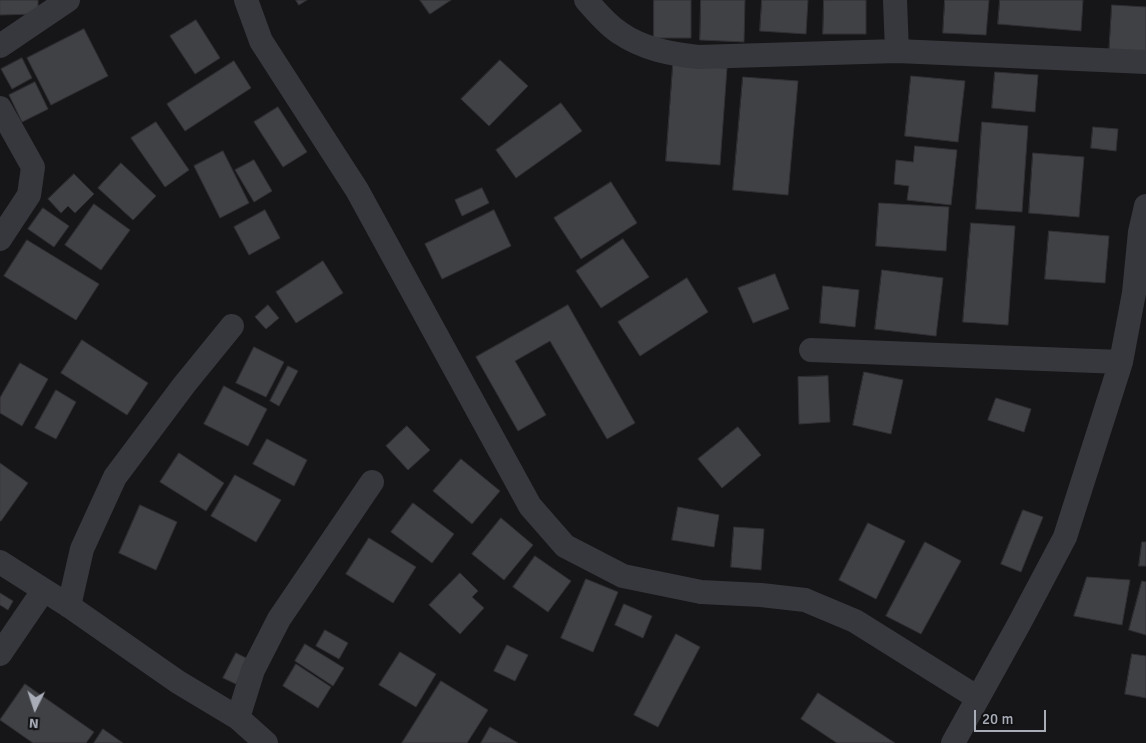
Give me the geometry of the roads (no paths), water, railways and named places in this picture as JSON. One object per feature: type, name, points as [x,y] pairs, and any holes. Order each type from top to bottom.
[{"type":"street","points":[[0,46],[68,0]]},
{"type":"street","points":[[246,0],[261,42],[357,190],[530,506],[565,546],[623,576],[701,592],[761,595],[805,600],[855,620],[978,698]]},
{"type":"street","points":[[586,0],[619,33],[650,48],[674,55],[698,57],[896,51],[1146,62]]},
{"type":"street","points":[[895,0],[896,51]]},
{"type":"street","points":[[0,108],[33,167],[29,195],[0,239]]},
{"type":"street","points":[[953,743],[1065,537],[1121,362],[1134,293],[1146,206]]},
{"type":"street","points":[[69,606],[82,549],[115,477],[184,385],[232,326]]},
{"type":"street","points":[[811,350],[1121,362]]},
{"type":"street","points":[[238,718],[253,670],[280,619],[372,482]]},
{"type":"street","points":[[0,562],[69,606],[178,682],[238,718],[266,743]]},
{"type":"street","points":[[0,654],[43,591]]}]
